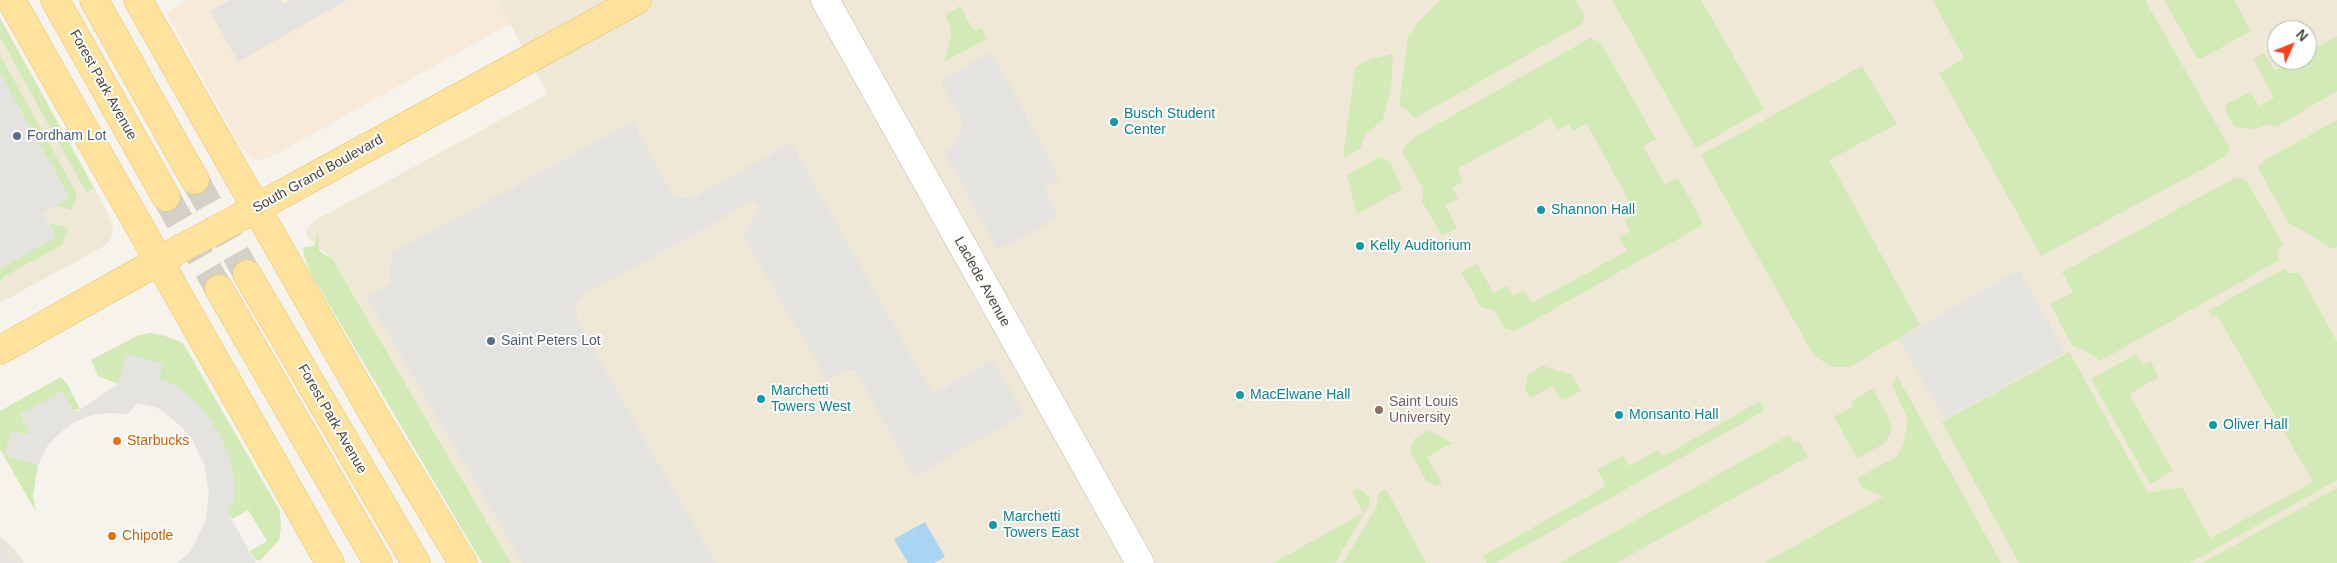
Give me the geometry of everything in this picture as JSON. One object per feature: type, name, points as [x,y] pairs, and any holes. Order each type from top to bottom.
[{"type":"main road","points":[[11,0],[167,256],[330,563]]},
{"type":"main road","name":"Forest Park Avenue","points":[[55,0],[166,196]]},
{"type":"main road","points":[[94,0],[195,180]]},
{"type":"main road","points":[[138,0],[247,213],[374,415],[463,563]]},
{"type":"main road","name":"South Grand Boulevard","points":[[0,350],[167,256],[637,0]]},
{"type":"main road","name":"Forest Park Avenue","points":[[247,274],[416,563]]},
{"type":"main road","points":[[219,290],[378,563]]},
{"type":"street","name":"Laclede Avenue","points":[[825,0],[1140,563]]},
{"type":"shaded area","points":[[189,0],[497,0],[510,24],[280,152],[262,160],[252,159],[240,146],[166,12]]},
{"type":"shaded area","points":[[230,0],[281,0],[284,4],[291,0],[347,0],[238,62],[210,11]]},
{"type":"shaded area","name":"Saint Louis University","points":[[497,0],[2337,0],[2337,563],[511,563],[331,257],[306,237],[307,229],[316,220],[548,94]]},
{"type":"shaded area","points":[[0,18],[107,211],[113,230],[110,240],[104,246],[0,303]]},
{"type":"shaded area","points":[[992,52],[1060,179],[1043,188],[1059,217],[998,250],[943,150],[953,145],[960,134],[963,123],[940,80]]},
{"type":"shaded area","name":"Fordham Lot","points":[[0,73],[69,198],[43,213],[56,237],[0,269]]},
{"type":"shaded area","name":"Saint Peters Lot","points":[[633,122],[673,195],[681,198],[692,198],[791,143],[933,394],[993,360],[1024,414],[914,477],[856,371],[848,369],[828,381],[744,238],[758,207],[754,201],[583,295],[575,305],[578,323],[716,563],[523,563],[367,298],[389,284],[392,253]]},
{"type":"shaded area","points":[[2019,270],[2065,352],[1945,419],[1898,339]]},
{"type":"shaded area","points":[[126,354],[163,364],[159,379],[174,385],[192,398],[206,413],[230,457],[235,498],[227,511],[256,563],[177,563],[187,555],[196,541],[206,519],[209,494],[204,464],[191,437],[158,408],[137,403],[128,414],[92,415],[75,422],[48,445],[38,465],[4,455],[11,431],[27,435],[30,433],[20,414],[62,391],[73,410],[78,411],[118,384]]},
{"type":"shaded area","points":[[0,536],[14,549],[24,563],[0,563]]},
{"type":"shaded area","points":[[0,542],[12,563],[0,563]]},
{"type":"green space","points":[[1441,0],[1576,0],[1584,14],[1584,20],[1582,24],[1415,118],[1406,109],[1399,106],[1408,36],[1419,21]]},
{"type":"green space","points":[[1612,0],[1701,0],[1764,109],[1696,148]]},
{"type":"green space","points":[[1933,0],[2145,0],[2229,147],[2229,151],[2223,158],[2041,256],[1939,73],[1964,59]]},
{"type":"green space","points":[[2164,0],[2234,0],[2251,31],[2202,58],[2197,58]]},
{"type":"green space","points":[[960,6],[974,31],[981,28],[987,39],[945,61],[951,38],[950,27],[945,15]]},
{"type":"green space","points":[[0,18],[94,188],[86,192],[0,37]]},
{"type":"green space","points":[[2337,36],[2337,91],[2276,127],[2269,124],[2256,129],[2235,127],[2225,111],[2227,104],[2251,92],[2259,106],[2274,98],[2253,59],[2264,53],[2267,58],[2267,70],[2317,70],[2317,47]]},
{"type":"green space","points":[[1590,38],[1600,42],[1656,139],[1643,146],[1665,185],[1678,178],[1702,221],[1701,226],[1515,331],[1504,328],[1495,311],[1481,307],[1461,272],[1477,263],[1493,293],[1507,286],[1513,296],[1524,290],[1532,303],[1627,251],[1619,237],[1630,231],[1624,220],[1636,214],[1587,124],[1573,131],[1569,124],[1558,130],[1551,118],[1457,169],[1463,182],[1452,188],[1458,199],[1445,206],[1457,228],[1442,236],[1422,201],[1423,188],[1403,154],[1404,147],[1413,138]]},
{"type":"green space","points":[[1393,54],[1391,88],[1383,119],[1365,135],[1360,149],[1343,158],[1355,68],[1367,60]]},
{"type":"green space","points":[[0,55],[77,194],[72,210],[56,206],[69,197],[0,73]]},
{"type":"green space","points":[[1862,66],[1897,124],[1829,160],[1920,325],[1850,367],[1833,367],[1817,358],[1810,349],[1701,155]]},
{"type":"green space","points":[[2337,120],[2337,247],[2333,249],[2288,222],[2259,170],[2259,166],[2265,160]]},
{"type":"green space","points":[[1380,157],[1390,162],[1402,189],[1357,214],[1347,175]]},
{"type":"green space","points":[[2237,177],[2246,180],[2283,244],[2278,251],[2278,261],[2100,361],[2093,355],[2072,345],[2050,304],[2073,292],[2062,272]]},
{"type":"green space","points":[[49,223],[68,228],[62,245],[3,277],[0,283],[0,269],[56,237]]},
{"type":"green space","points":[[318,233],[319,249],[324,255],[331,257],[511,563],[482,563],[310,272],[303,247],[314,246]]},
{"type":"green space","points":[[2285,268],[2288,273],[2299,273],[2337,342],[2337,480],[2190,563],[2019,563],[1942,422],[2069,352],[2148,493],[2182,487],[2212,542],[2211,538],[2313,482],[2217,315],[2213,317],[2208,311]]},
{"type":"green space","points":[[151,333],[183,343],[280,511],[281,528],[279,540],[260,561],[255,559],[250,551],[267,541],[248,510],[232,519],[227,511],[235,498],[174,385],[159,379],[118,384],[98,376],[91,360],[139,335]]},
{"type":"green space","points":[[2136,354],[2143,365],[2151,361],[2158,378],[2129,394],[2173,471],[2150,484],[2091,379]]},
{"type":"green space","points":[[1543,366],[1572,375],[1581,391],[1562,401],[1553,386],[1530,398],[1525,389],[1528,374]]},
{"type":"green space","points":[[1897,376],[2001,563],[1764,563],[1884,496],[1862,488],[1857,478],[1896,457],[1903,446],[1908,420],[1892,385]]},
{"type":"green space","points":[[61,377],[68,385],[80,409],[73,410],[61,391],[28,435],[11,431],[5,455],[38,465],[33,496],[36,512],[0,449],[0,411]]},
{"type":"green space","points":[[1873,389],[1888,417],[1891,427],[1889,436],[1882,445],[1857,458],[1834,417],[1854,406],[1851,401]]},
{"type":"green space","points":[[1760,401],[1764,411],[1495,563],[1487,563],[1483,556],[1606,486],[1597,470],[1623,455],[1629,466],[1658,450],[1662,457]]},
{"type":"green space","points":[[1429,430],[1452,443],[1427,457],[1442,483],[1436,486],[1427,482],[1410,451],[1414,439]]},
{"type":"green space","points":[[1789,435],[1794,443],[1799,441],[1808,457],[1616,563],[1559,563]]},
{"type":"green space","points":[[1358,488],[1369,497],[1370,504],[1335,563],[1273,563],[1363,513],[1352,491]]},
{"type":"green space","points":[[2337,488],[2337,563],[2202,563]]},
{"type":"green space","points":[[1386,489],[1426,563],[1343,563],[1377,506],[1378,494]]},
{"type":"water","points":[[925,522],[945,557],[934,563],[908,563],[894,539]]},
{"type":"tunnel","points":[[195,180],[247,274]]},
{"type":"tunnel","points":[[166,197],[219,289]]},
{"type":"place","name":"Busch Student Center","points":[[1114,122]]},
{"type":"place","name":"Fordham Lot","points":[[17,136]]},
{"type":"place","name":"Shannon Hall","points":[[1541,210]]},
{"type":"place","name":"Kelly Auditorium","points":[[1360,246]]},
{"type":"place","name":"Saint Peters Lot","points":[[491,341]]},
{"type":"place","name":"MacElwane Hall","points":[[1240,395]]},
{"type":"place","name":"Marchetti Towers West","points":[[761,399]]},
{"type":"place","name":"Saint Louis University","points":[[1379,410]]},
{"type":"place","name":"Monsanto Hall","points":[[1619,415]]},
{"type":"place","name":"Oliver Hall","points":[[2213,425]]},
{"type":"place","name":"Starbucks","points":[[117,441]]},
{"type":"place","name":"Marchetti Towers East","points":[[993,525]]},
{"type":"place","name":"Chipotle","points":[[112,536]]}]
